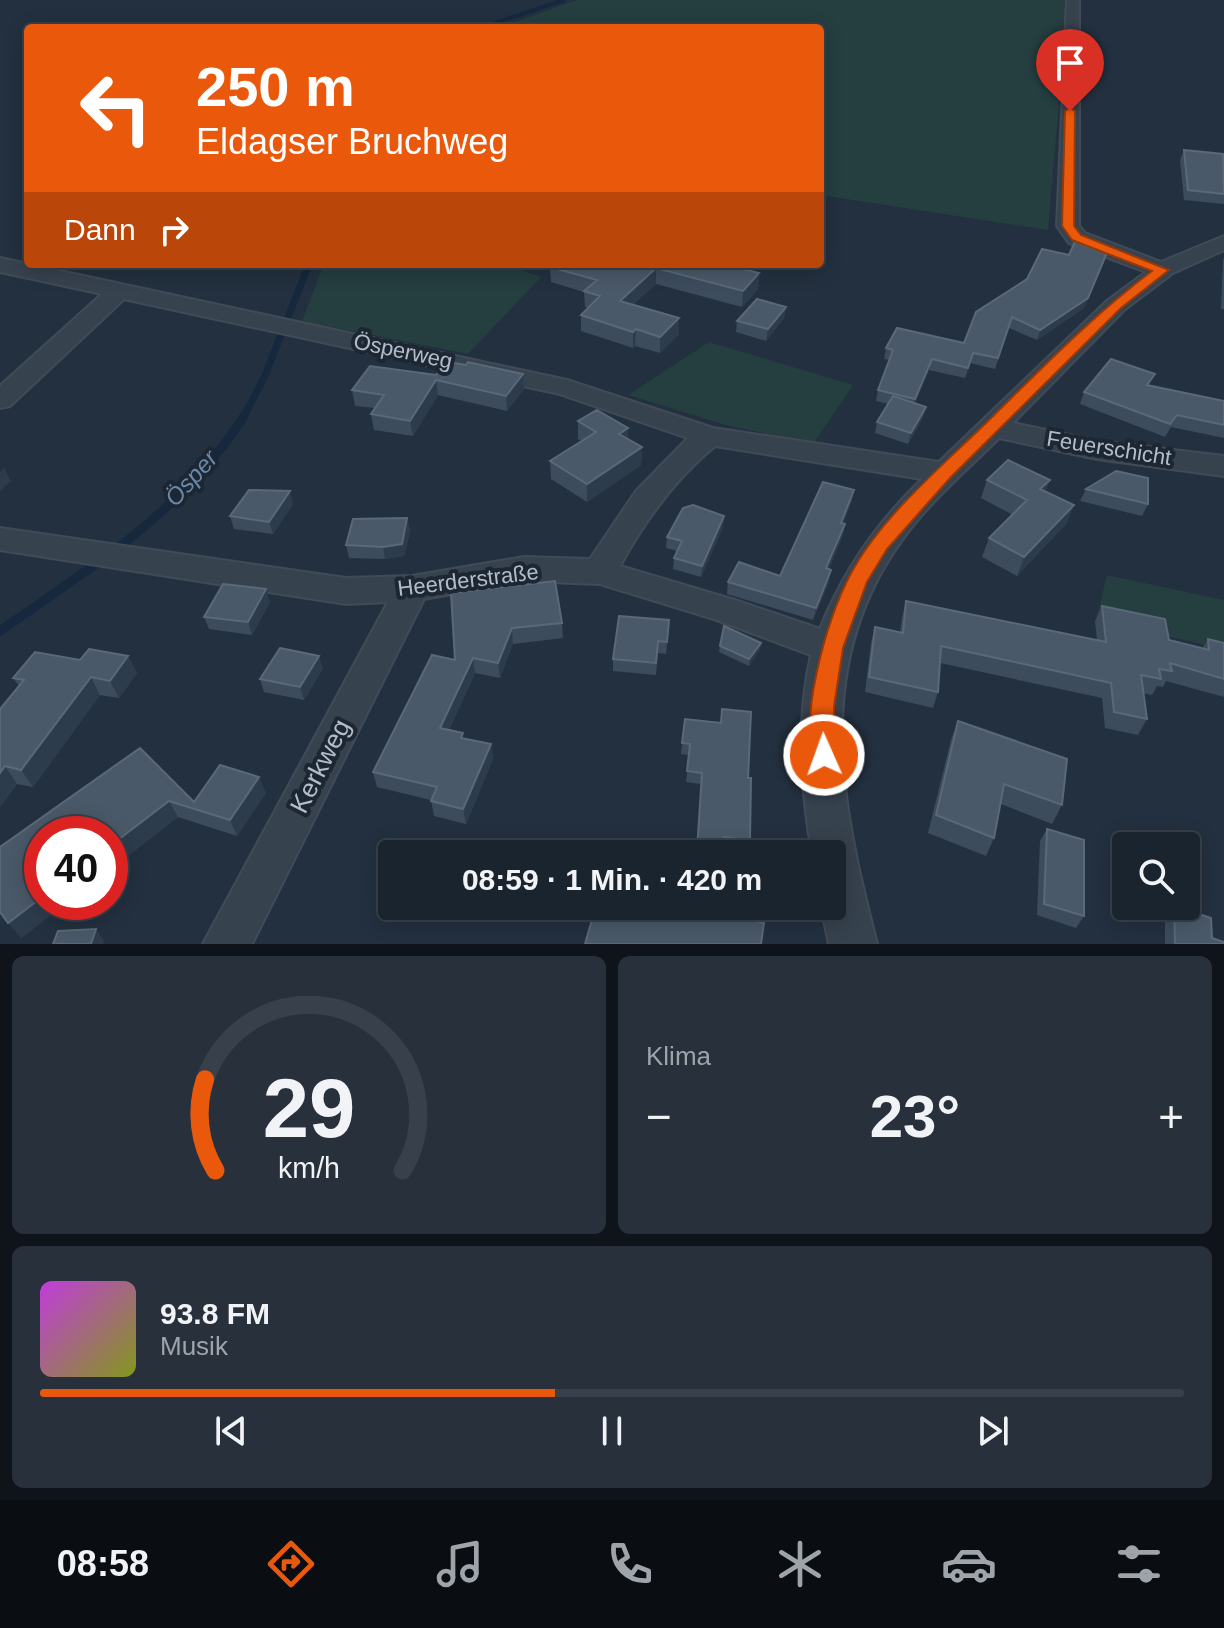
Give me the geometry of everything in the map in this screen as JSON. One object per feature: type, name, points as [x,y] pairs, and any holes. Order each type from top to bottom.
[{"type":"street","points":[[1073,0],[1068,226],[1077,238],[1162,270]]},
{"type":"street","points":[[853,944],[824,775],[822,707],[832,648],[857,581],[880,544],[945,473],[1116,305],[1162,270],[1224,242]]},
{"type":"street","name":"Ösperweg","points":[[0,265],[117,293],[304,329],[567,388],[709,436],[945,473]]},
{"type":"street","points":[[0,400],[117,293]]},
{"type":"street","name":"Feuerschicht","points":[[993,428],[1097,450],[1224,466]]},
{"type":"street","points":[[600,572],[628,520],[680,458],[709,436]]},
{"type":"street","name":"Heerderstraße","points":[[0,539],[346,591],[412,589],[524,569],[600,572],[726,610],[832,648]]},
{"type":"street","name":"Kerkweg","points":[[227,944],[412,589]]},
{"type":"green space","points":[[577,0],[1068,0],[1048,230],[824,196],[824,24],[508,24]]},
{"type":"green space","points":[[322,268],[515,268],[541,277],[468,354],[302,321]]},
{"type":"green space","points":[[709,342],[853,385],[813,444],[726,425],[628,395]]},
{"type":"green space","points":[[1107,575],[1224,600],[1224,649],[1096,620]]},
{"type":"building","points":[[1184,150],[1223,154],[1224,194],[1188,190]]},
{"type":"building","points":[[1076,239],[1108,250],[1088,298],[1040,330],[1012,317],[998,358],[973,353],[968,368],[932,359],[915,399],[878,390],[893,350],[886,348],[897,328],[964,343],[976,312],[1027,279],[1042,249],[1069,255]]},
{"type":"building","points":[[554,268],[656,268],[620,301],[679,318],[660,337],[636,329],[633,332],[581,315],[600,296],[584,291],[597,280]]},
{"type":"building","points":[[656,268],[739,268],[759,273],[743,291]]},
{"type":"building","points":[[757,299],[786,307],[768,329],[737,321]]},
{"type":"building","points":[[1111,359],[1155,374],[1147,385],[1224,401],[1224,425],[1177,415],[1170,424],[1084,392]]},
{"type":"building","points":[[448,362],[466,365],[468,362],[523,374],[506,396],[436,380],[410,421],[371,414],[384,395],[352,390],[370,366],[436,375]]},
{"type":"building","points":[[893,396],[926,407],[911,433],[877,422]]},
{"type":"building","points":[[597,410],[628,428],[619,434],[642,447],[587,484],[550,461],[596,432],[578,421]]},
{"type":"building","points":[[1008,460],[1050,480],[1040,489],[1074,505],[1024,557],[989,538],[1027,500],[987,480]]},
{"type":"building","points":[[1116,471],[1148,478],[1148,504],[1086,489]]},
{"type":"building","points":[[823,482],[854,490],[841,523],[845,524],[826,568],[831,570],[816,608],[728,582],[739,562],[780,576]]},
{"type":"building","points":[[249,490],[290,491],[269,522],[230,516]]},
{"type":"building","points":[[693,505],[724,516],[702,566],[674,558],[682,541],[667,537],[683,508]]},
{"type":"building","points":[[407,518],[402,544],[383,547],[346,545],[353,519]]},
{"type":"building","points":[[555,581],[562,623],[512,628],[498,663],[473,658],[440,728],[463,733],[461,738],[491,744],[463,809],[431,801],[437,787],[373,772],[432,655],[455,660],[451,593]]},
{"type":"building","points":[[223,584],[266,589],[248,622],[204,617]]},
{"type":"building","points":[[906,601],[1106,642],[1102,606],[1165,619],[1169,640],[1209,650],[1208,639],[1224,643],[1224,679],[1170,663],[1172,671],[1159,669],[1161,679],[1141,675],[1147,719],[1114,712],[1111,683],[941,646],[938,692],[869,677],[875,627],[903,633]]},
{"type":"building","points":[[619,616],[669,620],[667,642],[658,641],[656,663],[613,659]]},
{"type":"building","points":[[724,626],[761,643],[749,659],[720,646]]},
{"type":"building","points":[[280,648],[319,656],[300,687],[260,679]]},
{"type":"building","points":[[89,649],[128,656],[110,681],[91,677],[21,770],[5,766],[0,773],[0,709],[24,680],[13,678],[35,652],[80,660]]},
{"type":"building","points":[[722,709],[751,712],[748,778],[751,778],[750,840],[724,837],[724,840],[698,840],[702,773],[687,771],[690,744],[682,743],[685,719],[721,723]]},
{"type":"building","points":[[958,721],[1067,759],[1062,805],[1004,784],[994,838],[936,815]]},
{"type":"building","points":[[140,748],[194,802],[220,765],[259,777],[230,820],[169,801],[128,832],[128,816],[44,816]]},
{"type":"building","points":[[1047,829],[1084,840],[1084,916],[1044,904]]},
{"type":"building","points":[[24,830],[24,911],[8,923],[0,912],[0,847]]},
{"type":"building","points":[[1200,914],[1211,918],[1212,938],[1224,942],[1224,944],[1175,944],[1174,920],[1200,920]]},
{"type":"building","points":[[592,920],[752,920],[764,923],[761,944],[585,944]]},
{"type":"building","points":[[96,929],[91,944],[53,944],[58,931]]},
{"type":"waterway","name":"Ösper","points":[[492,24],[564,0]]},
{"type":"waterway","name":"Ösper","points":[[243,418],[264,378],[307,268]]},
{"type":"waterway","name":"Ösper","points":[[113,552],[184,490],[216,455],[244,416]]},
{"type":"waterway","name":"Ösper","points":[[0,631],[102,560]]},
{"type":"route","points":[[824,755],[822,707],[832,648],[850,596],[880,544],[945,473],[1116,305],[1162,270],[1077,238],[1068,226],[1070,111]]}]
